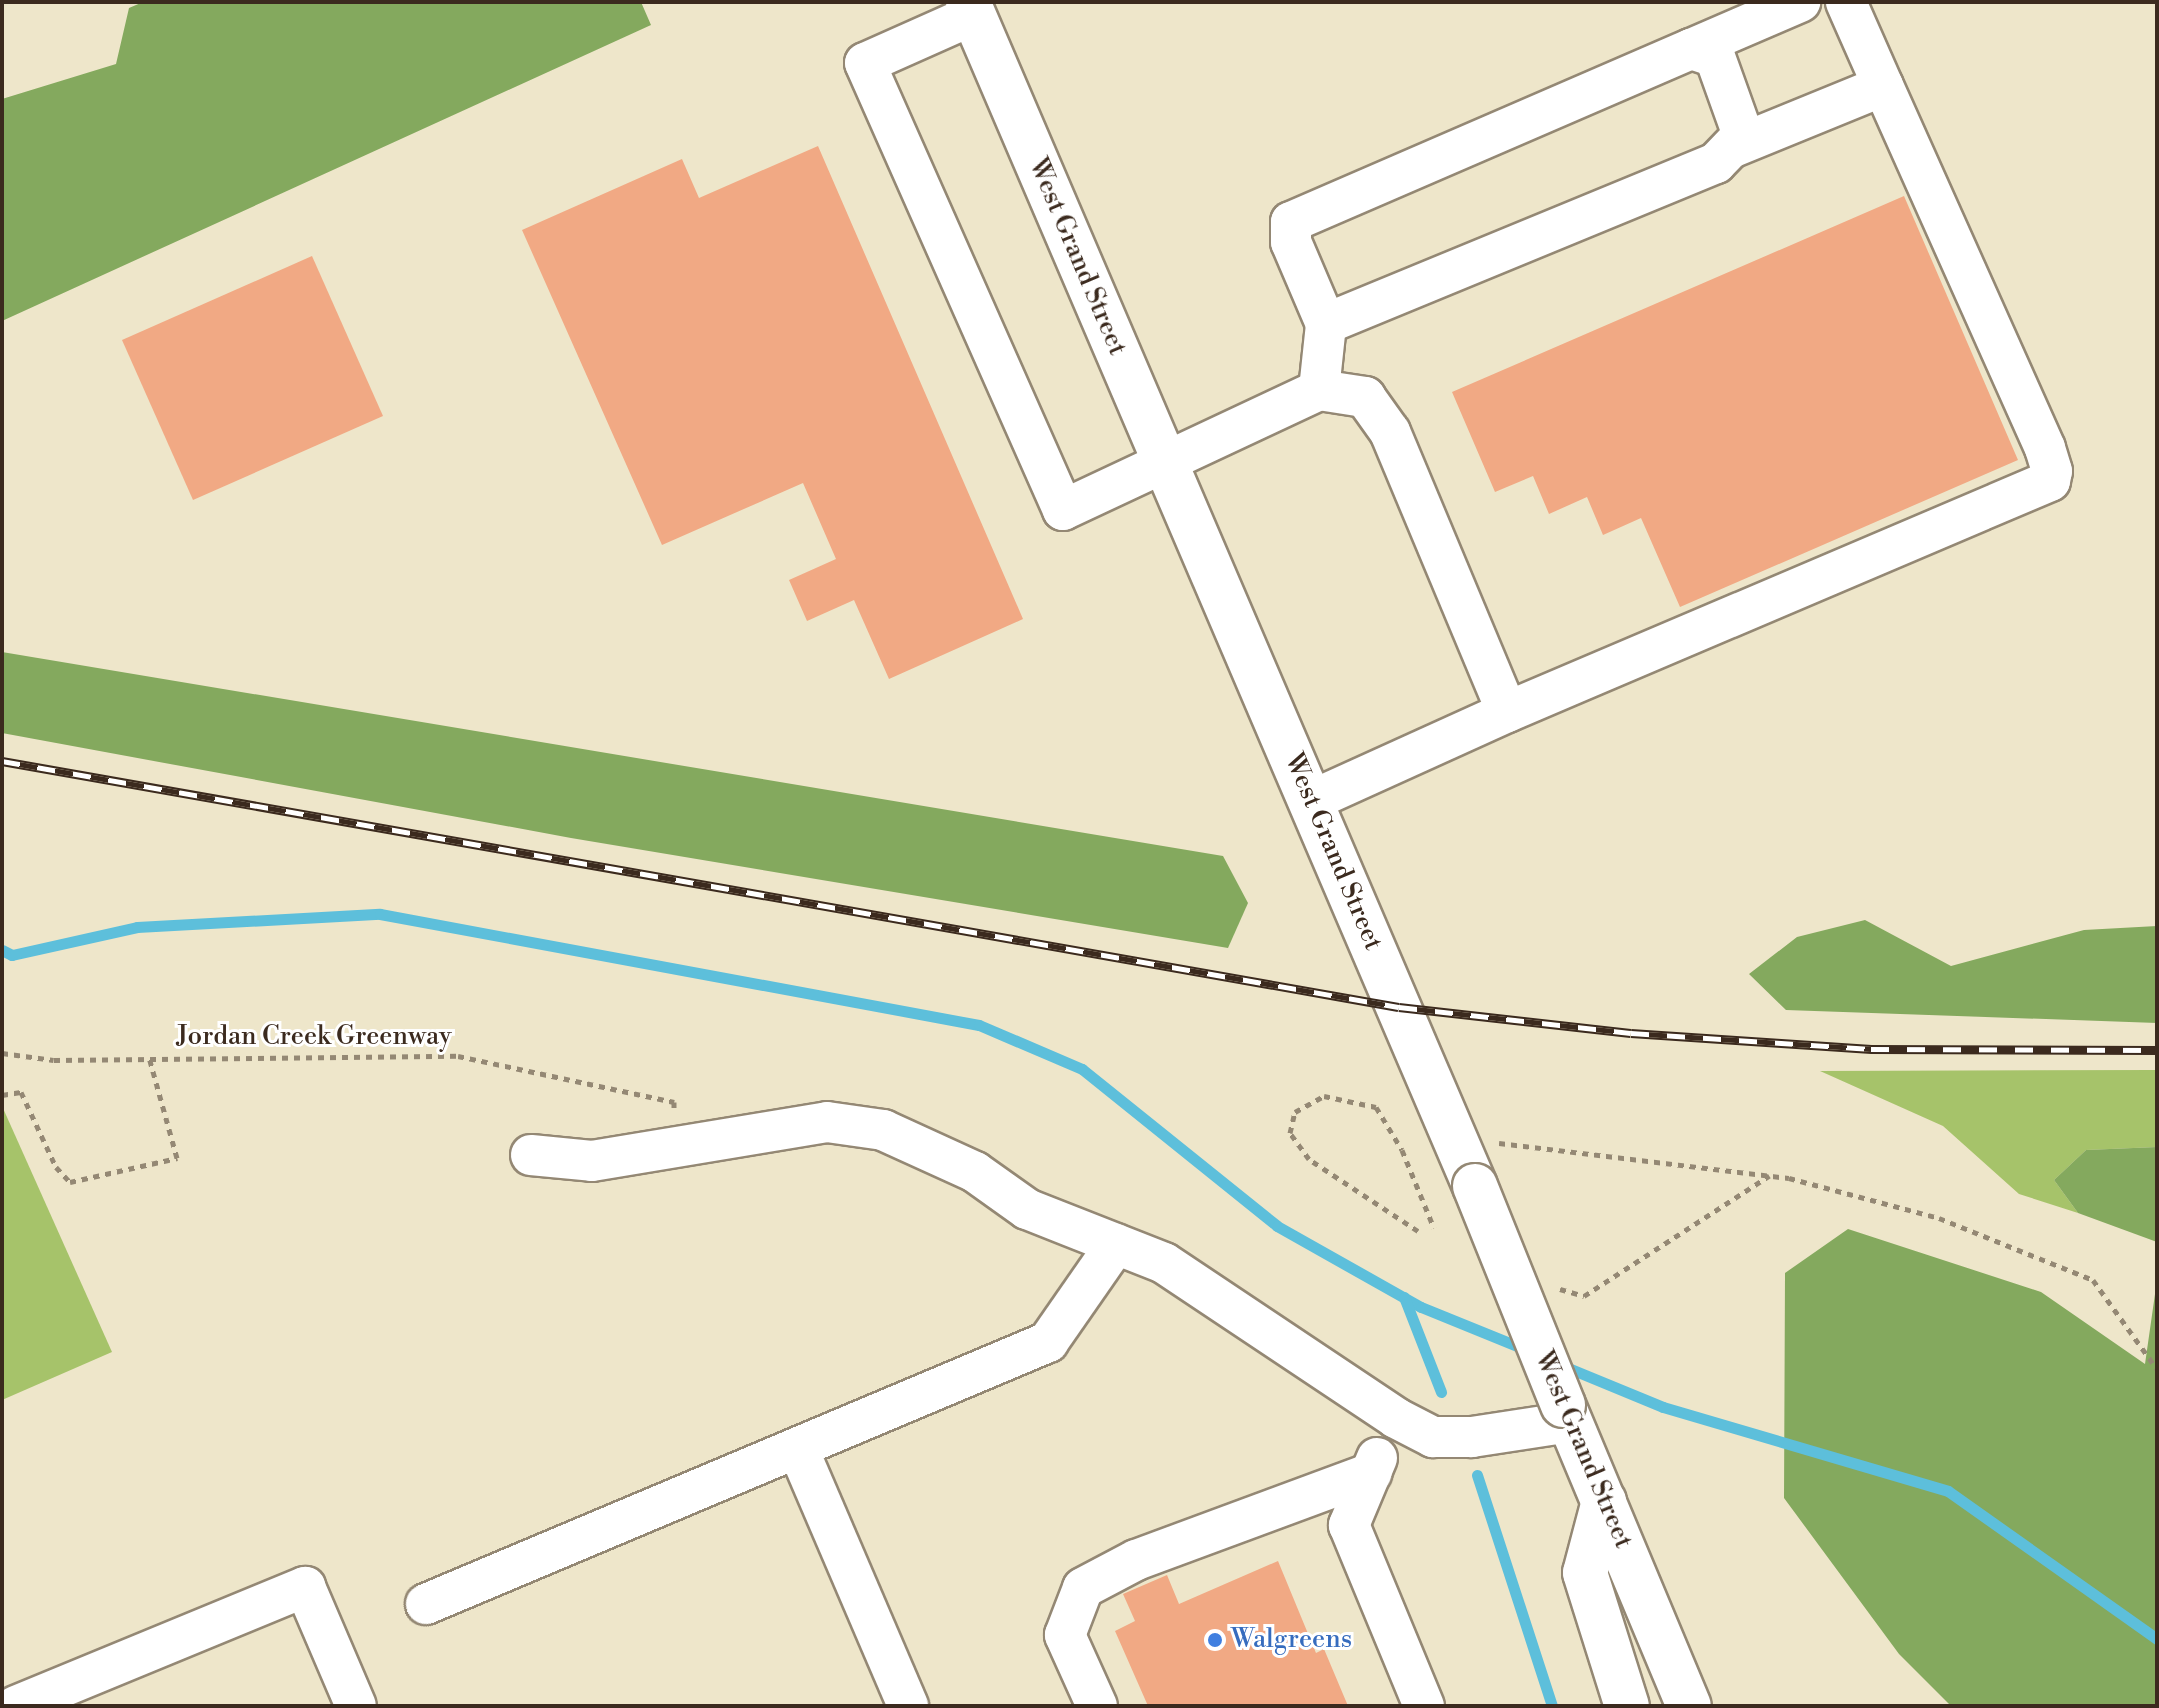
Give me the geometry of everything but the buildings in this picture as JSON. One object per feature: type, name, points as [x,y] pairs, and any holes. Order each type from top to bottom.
[{"type":"main road","name":"West Grand Street","points":[[970,8],[1475,1186],[1689,1706]]},
{"type":"main road","points":[[1604,1501],[1585,1573],[1627,1706]]},
{"type":"main road","points":[[1604,1501],[1715,1706]]},
{"type":"street","points":[[1319,390],[1326,324],[1291,242],[1291,222],[1800,2]]},
{"type":"street","points":[[1311,801],[1507,712],[2050,481],[2052,471],[2045,448],[1846,2]]},
{"type":"street","points":[[970,8],[865,63],[1063,510],[1319,390],[1365,397],[1390,432],[1507,712]]},
{"type":"street","points":[[1326,324],[1716,163],[1743,135],[1739,114],[1715,57],[1691,49]]},
{"type":"street","points":[[1731,148],[1883,86]]},
{"type":"street","points":[[531,1155],[592,1161],[827,1122],[883,1130],[975,1172],[1027,1209],[1164,1263],[1396,1418],[1433,1437],[1472,1437],[1566,1413]]},
{"type":"street","points":[[426,1604],[1048,1342],[1116,1244]]},
{"type":"street","points":[[1396,1418],[1349,1525],[1424,1706]]},
{"type":"street","points":[[798,1449],[908,1706]]},
{"type":"street","points":[[1097,1706],[1065,1635],[1083,1588],[1136,1560],[1371,1473]]},
{"type":"street","points":[[16,1706],[305,1587],[356,1706]]},
{"type":"path","name":"Jordan Creek Greenway","points":[[2,1053],[54,1060],[458,1056],[674,1102],[680,1146]]},
{"type":"path","points":[[2,1095],[21,1092],[56,1167],[70,1182],[177,1158],[149,1057]]},
{"type":"path","points":[[1418,1231],[1309,1159],[1290,1133],[1295,1112],[1324,1096],[1376,1107],[1402,1150],[1434,1228]]},
{"type":"path","points":[[1483,1140],[1770,1175],[1939,1218],[2093,1280],[2157,1369]]},
{"type":"path","points":[[1555,1288],[1584,1296],[1770,1175]]},
{"type":"green space","points":[[143,2],[641,2],[651,25],[2,321],[2,99],[116,64],[129,8]]},
{"type":"green space","points":[[2,652],[1223,856],[1248,903],[1228,948],[571,838],[2,733]]},
{"type":"green space","points":[[1865,920],[1951,966],[2084,930],[2157,926],[2157,1023],[1786,1010],[1749,974],[1797,937]]},
{"type":"green space","points":[[2157,1070],[2157,1147],[2086,1150],[2054,1180],[2078,1213],[2019,1194],[1943,1126],[1820,1071]]},
{"type":"green space","points":[[2,1106],[112,1352],[2,1400]]},
{"type":"green space","points":[[2157,1147],[2157,1242],[2078,1213],[2054,1180],[2086,1150]]},
{"type":"green space","points":[[1848,1229],[2041,1292],[2145,1364],[2157,1280],[2157,1706],[1951,1706],[1899,1654],[1784,1498],[1785,1273]]},
{"type":"waterway","points":[[2,950],[12,955],[137,927],[380,914],[979,1025],[1082,1069],[1277,1226],[1421,1307],[1527,1350]]},
{"type":"waterway","points":[[1404,1297],[1441,1392]]},
{"type":"waterway","points":[[1561,1365],[1663,1407],[1948,1491],[2157,1639]]},
{"type":"waterway","points":[[1477,1475],[1552,1706]]},
{"type":"railway","points":[[2,761],[1399,1007],[1631,1033],[1871,1049],[2157,1050]]},
{"type":"place","name":"Walgreens","points":[[1215,1640]]}]
